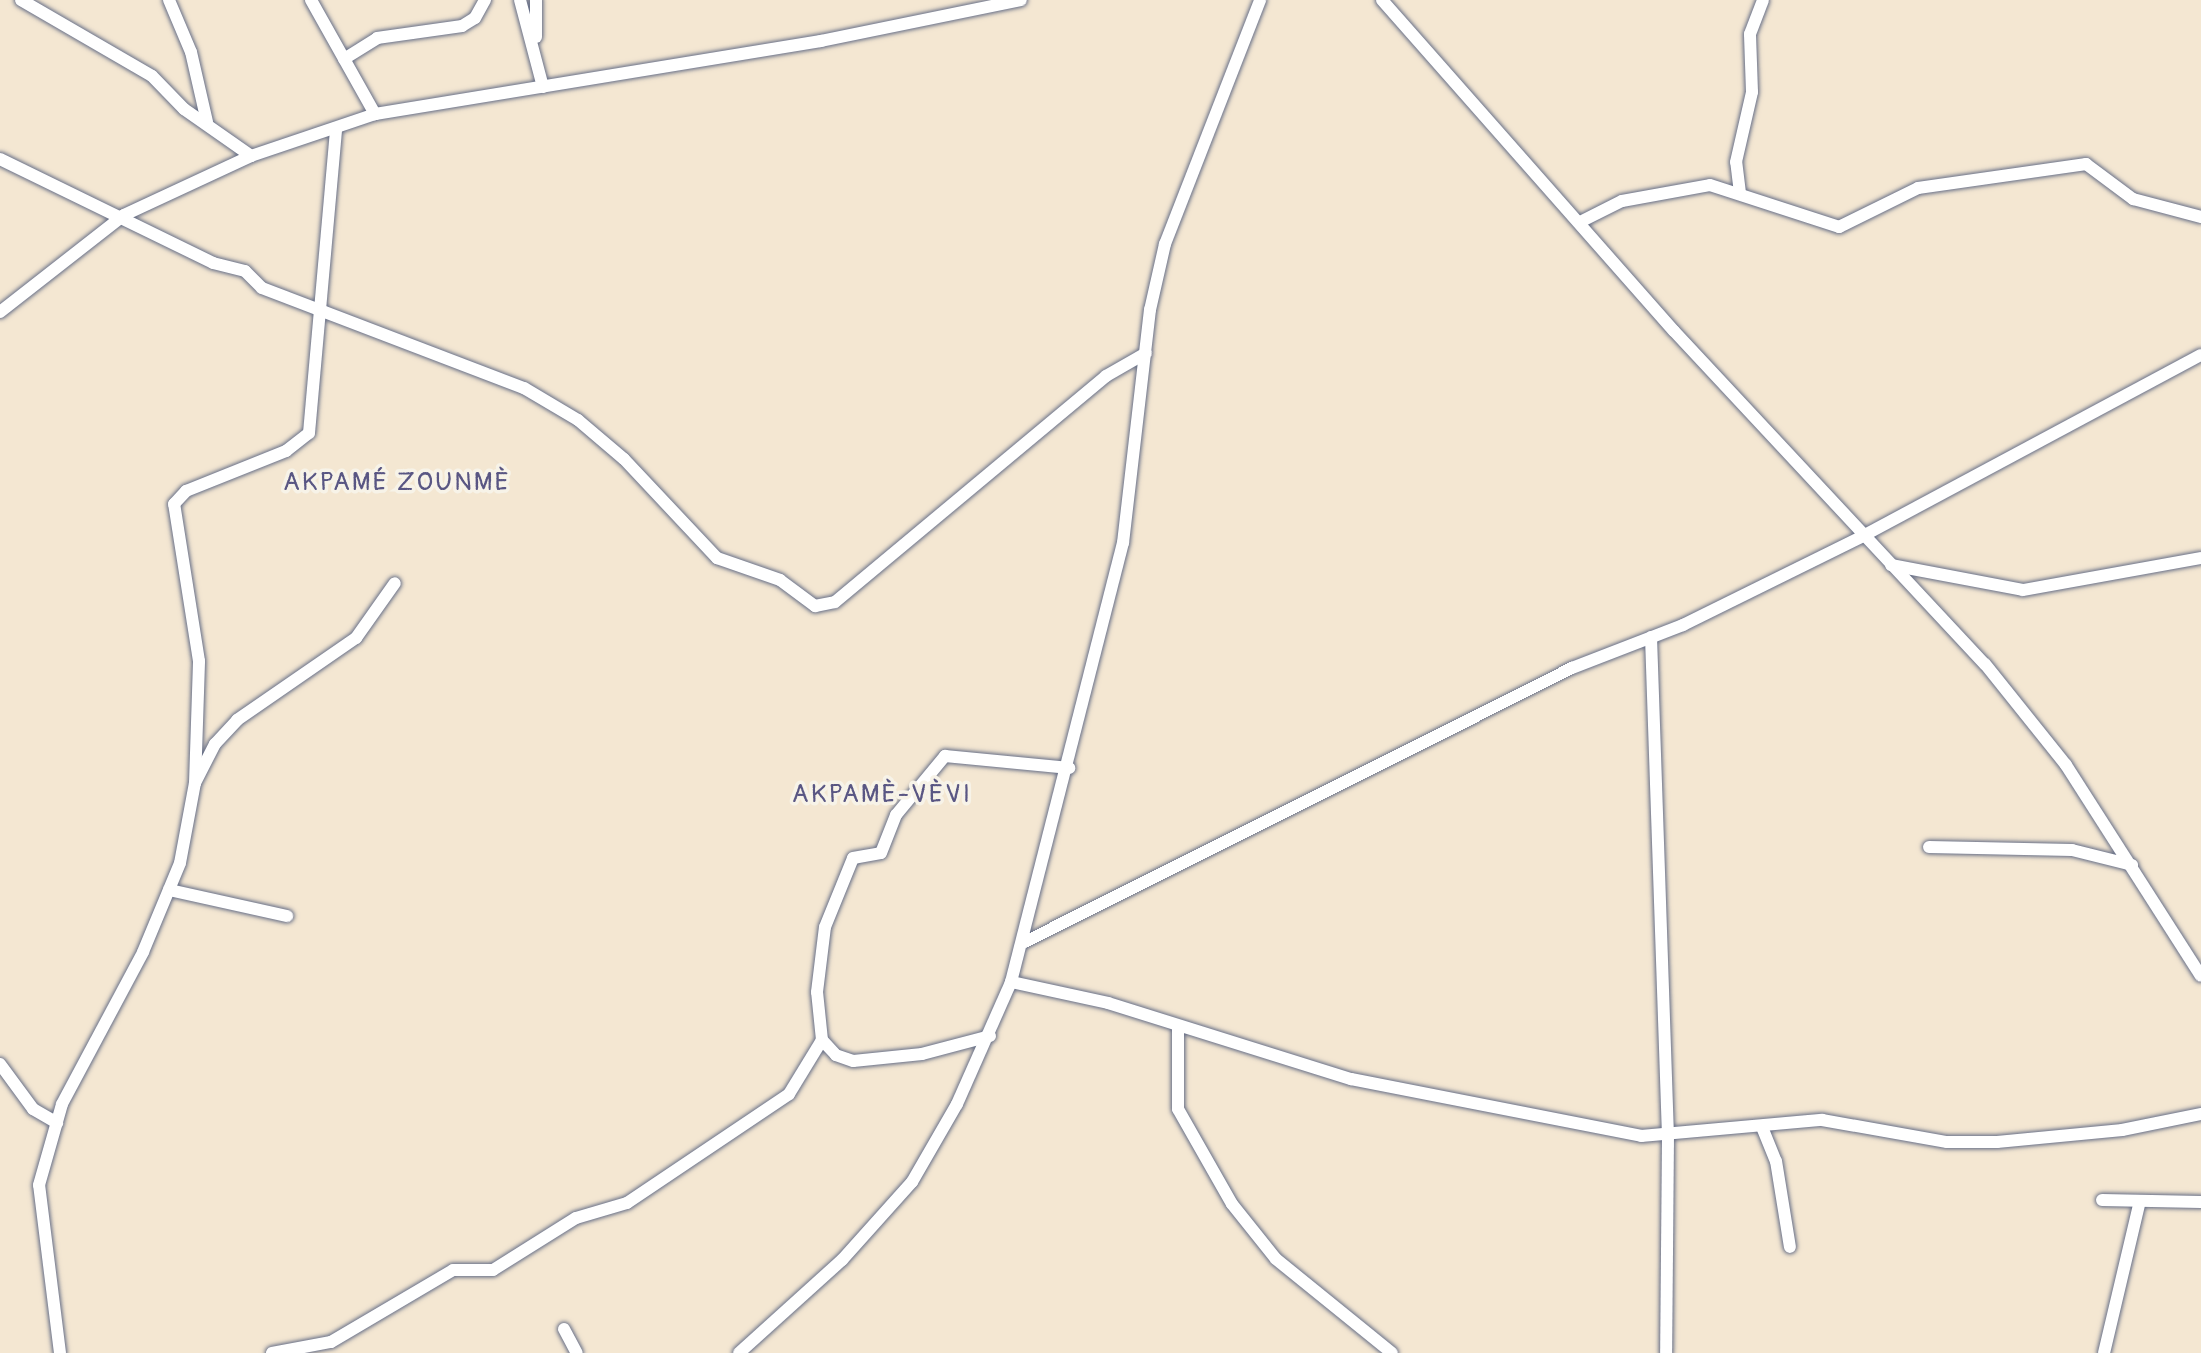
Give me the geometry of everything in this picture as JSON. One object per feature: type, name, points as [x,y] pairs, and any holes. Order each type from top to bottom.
[{"type":"street","points":[[21,0],[152,76],[251,156]]},
{"type":"street","points":[[169,0],[191,52],[207,122]]},
{"type":"street","points":[[311,0],[375,114]]},
{"type":"street","points":[[344,59],[376,38],[462,26],[475,18],[485,0]]},
{"type":"street","points":[[520,0],[536,45]]},
{"type":"street","points":[[536,0],[536,45],[543,87]]},
{"type":"street","points":[[0,312],[124,215],[251,156],[336,130],[375,114],[543,87],[1021,0]]},
{"type":"street","points":[[739,1353],[842,1260],[912,1182],[990,1036],[1012,982],[1025,942],[1069,768],[1123,543],[1146,353],[1165,244],[1261,0]]},
{"type":"street","points":[[1382,0],[1863,536],[1993,674],[2066,765],[2201,976]]},
{"type":"street","points":[[1740,193],[1736,162],[1752,92],[1750,34],[1763,0]]},
{"type":"street","points":[[60,1353],[39,1185],[57,1123],[169,890],[195,783],[199,661],[174,505],[186,491],[286,451],[309,433],[336,130]]},
{"type":"street","points":[[0,159],[124,215],[214,263],[245,271],[262,288],[321,306],[524,388],[578,420],[624,459],[717,558],[780,580],[824,606],[1106,376],[1146,353]]},
{"type":"street","points":[[1580,222],[1598,208],[1690,185],[1740,193],[1839,227],[1919,188],[2086,164],[2098,167],[2133,199],[2201,217]]},
{"type":"street","points":[[1025,942],[1572,668],[1651,638],[1863,536],[2201,355]]},
{"type":"street","points":[[1891,565],[2023,590],[2201,558]]},
{"type":"street","points":[[195,783],[215,744],[237,720],[356,638],[396,583]]},
{"type":"street","points":[[1651,638],[1668,1137],[1666,1353]]},
{"type":"street","points":[[272,1353],[331,1342],[453,1270],[493,1270],[576,1218],[627,1203],[789,1094],[822,1040],[817,969],[832,909],[853,858],[881,853],[882,839],[921,781],[945,756],[1069,768]]},
{"type":"street","points":[[1929,846],[2072,850],[2132,865]]},
{"type":"street","points":[[169,890],[287,916]]},
{"type":"street","points":[[1012,982],[1178,1026],[1351,1079],[1668,1137],[1762,1126],[1854,1121],[1908,1137],[1997,1142],[2122,1130],[2201,1114]]},
{"type":"street","points":[[1178,1026],[1178,1109],[1232,1203],[1276,1259],[1392,1353]]},
{"type":"street","points":[[822,1040],[853,1061],[932,1053],[990,1036]]},
{"type":"street","points":[[0,1064],[33,1109],[57,1123]]},
{"type":"street","points":[[1762,1126],[1776,1161],[1790,1247]]},
{"type":"street","points":[[2102,1200],[2201,1202]]},
{"type":"street","points":[[2104,1353],[2140,1201]]},
{"type":"street","points":[[564,1329],[576,1353]]},
{"type":"district","name":"AKPAMÉ ZOUNMÈ","points":[[397,483]]},
{"type":"district","name":"AKPAMÈ-VÈVI","points":[[882,795]]}]
